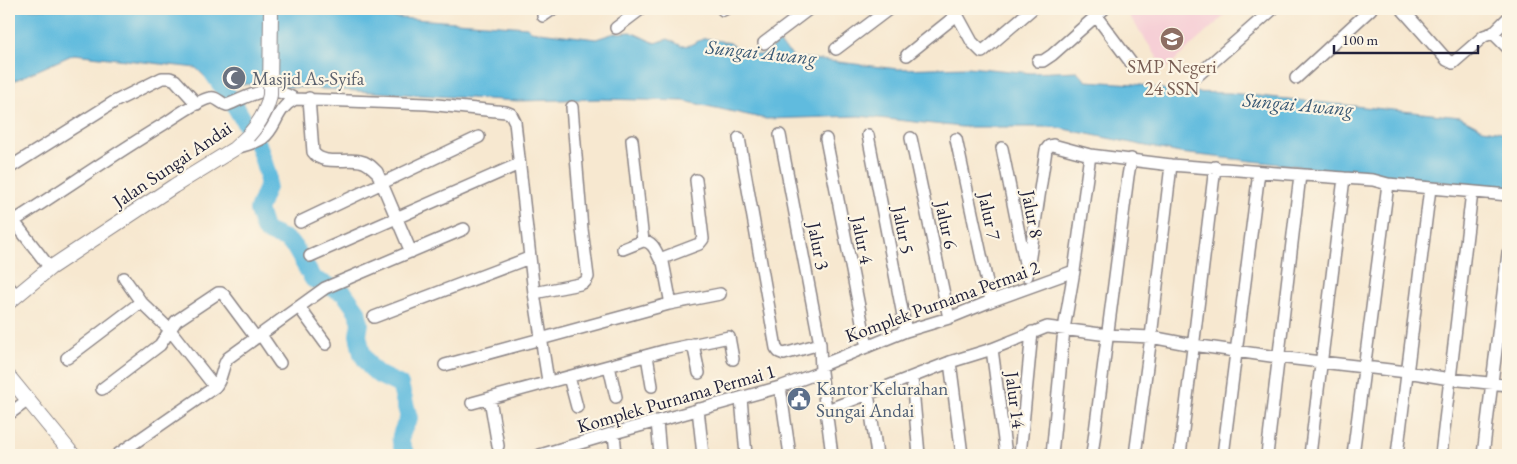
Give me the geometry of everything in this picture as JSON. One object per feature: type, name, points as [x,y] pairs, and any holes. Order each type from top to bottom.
[{"type":"street","name":"Jalan Sungai Andai","points":[[11,295],[174,186],[249,140],[264,114],[270,95],[271,9]]},
{"type":"street","points":[[543,16],[553,9]]},
{"type":"street","points":[[616,28],[641,9]]},
{"type":"street","points":[[764,44],[809,9]]},
{"type":"street","points":[[836,49],[889,9]]},
{"type":"street","points":[[906,55],[956,12],[972,42],[982,52],[1032,9]]},
{"type":"street","points":[[1198,75],[1273,9]]},
{"type":"street","points":[[1296,78],[1371,9]]},
{"type":"street","points":[[1402,9],[1450,63],[1453,64],[1487,34],[1493,33],[1508,18]]},
{"type":"street","points":[[1038,61],[1043,61],[1052,55],[1100,12],[1132,64]]},
{"type":"street","points":[[1493,33],[1508,48]]},
{"type":"street","points":[[9,168],[114,102],[162,78],[175,80],[197,104]]},
{"type":"street","points":[[50,268],[11,218],[197,104],[210,98],[214,98],[227,105],[260,91],[274,90],[295,98],[428,104],[506,112],[511,114],[515,122],[529,258],[548,381]]},
{"type":"street","points":[[249,140],[264,137],[281,109],[286,103],[295,98]]},
{"type":"street","points":[[309,98],[312,147],[315,155],[327,160],[361,161],[370,165],[377,172],[411,252]]},
{"type":"street","points":[[534,293],[580,284],[585,282],[588,277],[572,107]]},
{"type":"street","name":"Jalur 3","points":[[780,135],[820,344],[832,455]]},
{"type":"street","name":"Jalur 5","points":[[868,135],[906,331]]},
{"type":"street","points":[[300,222],[479,137]]},
{"type":"street","points":[[739,138],[776,348],[784,354],[820,344]]},
{"type":"street","name":"Jalur 6","points":[[911,138],[949,318]]},
{"type":"street","name":"Jalur 4","points":[[826,139],[867,347]]},
{"type":"street","name":"Jalur 7","points":[[956,139],[991,301]]},
{"type":"street","points":[[632,140],[643,241]]},
{"type":"street","points":[[1028,282],[1046,150],[1049,146],[1053,145],[1090,155],[1171,165],[1373,180],[1388,184],[1508,195]]},
{"type":"street","name":"Jalur 8","points":[[1002,148],[1028,282]]},
{"type":"street","points":[[1052,455],[1064,329],[1090,155]]},
{"type":"street","points":[[1092,455],[1131,159]]},
{"type":"street","points":[[310,256],[519,164]]},
{"type":"street","points":[[1135,455],[1152,337],[1171,165]]},
{"type":"street","points":[[1180,455],[1214,167]]},
{"type":"street","points":[[1223,455],[1259,172]]},
{"type":"street","points":[[1267,455],[1300,175]]},
{"type":"street","points":[[1310,455],[1344,178]]},
{"type":"street","points":[[660,259],[699,244],[703,239],[696,180]]},
{"type":"street","points":[[1353,455],[1388,184]]},
{"type":"street","points":[[1397,455],[1430,188]]},
{"type":"street","points":[[1441,455],[1472,192]]},
{"type":"street","points":[[117,455],[216,387],[220,382],[224,363],[228,358],[330,285],[464,229]]},
{"type":"street","points":[[623,249],[643,241],[651,243],[662,262],[670,299],[669,304]]},
{"type":"street","points":[[1484,455],[1508,253]]},
{"type":"street","points":[[374,317],[529,258]]},
{"type":"street","name":"Komplek Purnama Permai 2","points":[[822,368],[906,331],[949,318],[991,301],[1028,282],[1074,271]]},
{"type":"street","points":[[124,278],[141,302],[170,330],[216,387]]},
{"type":"street","points":[[102,389],[160,346],[176,321],[218,293],[221,293],[280,363]]},
{"type":"street","points":[[445,365],[669,304],[720,294]]},
{"type":"street","points":[[67,358],[141,302]]},
{"type":"street","points":[[299,307],[326,344]]},
{"type":"street","points":[[827,410],[1047,327],[1108,335],[1152,337],[1278,357],[1508,385]]},
{"type":"street","points":[[1020,455],[1032,332]]},
{"type":"street","points":[[472,403],[548,381],[569,378],[693,344],[729,337],[733,359]]},
{"type":"street","points":[[693,344],[699,373]]},
{"type":"street","name":"Jalur 14","points":[[992,349],[1006,455]]},
{"type":"street","points":[[647,356],[652,386]]},
{"type":"street","points":[[950,362],[962,455]]},
{"type":"street","points":[[609,366],[616,397]]},
{"type":"street","name":"Komplek Purnama Permai 1","points":[[540,455],[573,451],[614,433],[780,387],[822,368]]},
{"type":"street","points":[[9,377],[73,455]]},
{"type":"street","points":[[569,378],[577,407]]},
{"type":"street","points":[[912,378],[919,455]]},
{"type":"street","points":[[780,387],[790,455]]},
{"type":"street","points":[[868,393],[876,455]]},
{"type":"street","points":[[741,398],[746,455]]},
{"type":"street","points":[[490,399],[498,446]]},
{"type":"street","points":[[9,414],[28,400]]},
{"type":"street","points":[[698,409],[702,455]]},
{"type":"street","points":[[657,420],[660,455]]},
{"type":"street","points":[[614,433],[616,455]]},
{"type":"shaded area","name":"SMP Negeri 24 SSN","points":[[1125,9],[1232,9],[1165,69]]},
{"type":"water","name":"Sungai Awang","points":[[9,9],[295,9],[527,27],[531,31],[596,39],[615,33],[631,32],[655,43],[668,39],[682,46],[690,45],[705,38],[730,43],[746,54],[761,55],[779,43],[795,58],[898,69],[968,67],[1031,73],[1077,71],[1086,81],[1135,84],[1178,92],[1230,93],[1460,117],[1483,129],[1508,133],[1508,188],[1180,153],[1054,127],[962,127],[859,116],[766,119],[684,101],[600,99],[518,101],[210,82],[196,68],[74,54],[9,83]]},
{"type":"waterway","points":[[206,63],[234,104],[259,147],[268,176],[267,187],[258,210],[264,229],[285,239],[294,246],[313,279],[344,293],[357,311],[360,323],[358,335],[362,354],[370,367],[379,375],[400,385],[409,418],[401,436],[402,445],[407,455]]},
{"type":"place","name":"SMP Negeri 24 SSN","points":[[1172,39]]},
{"type":"place","name":"Masjid As-Syifa","points":[[234,78]]},
{"type":"place","name":"Kantor Kelurahan Sungai Andai","points":[[799,399]]}]
